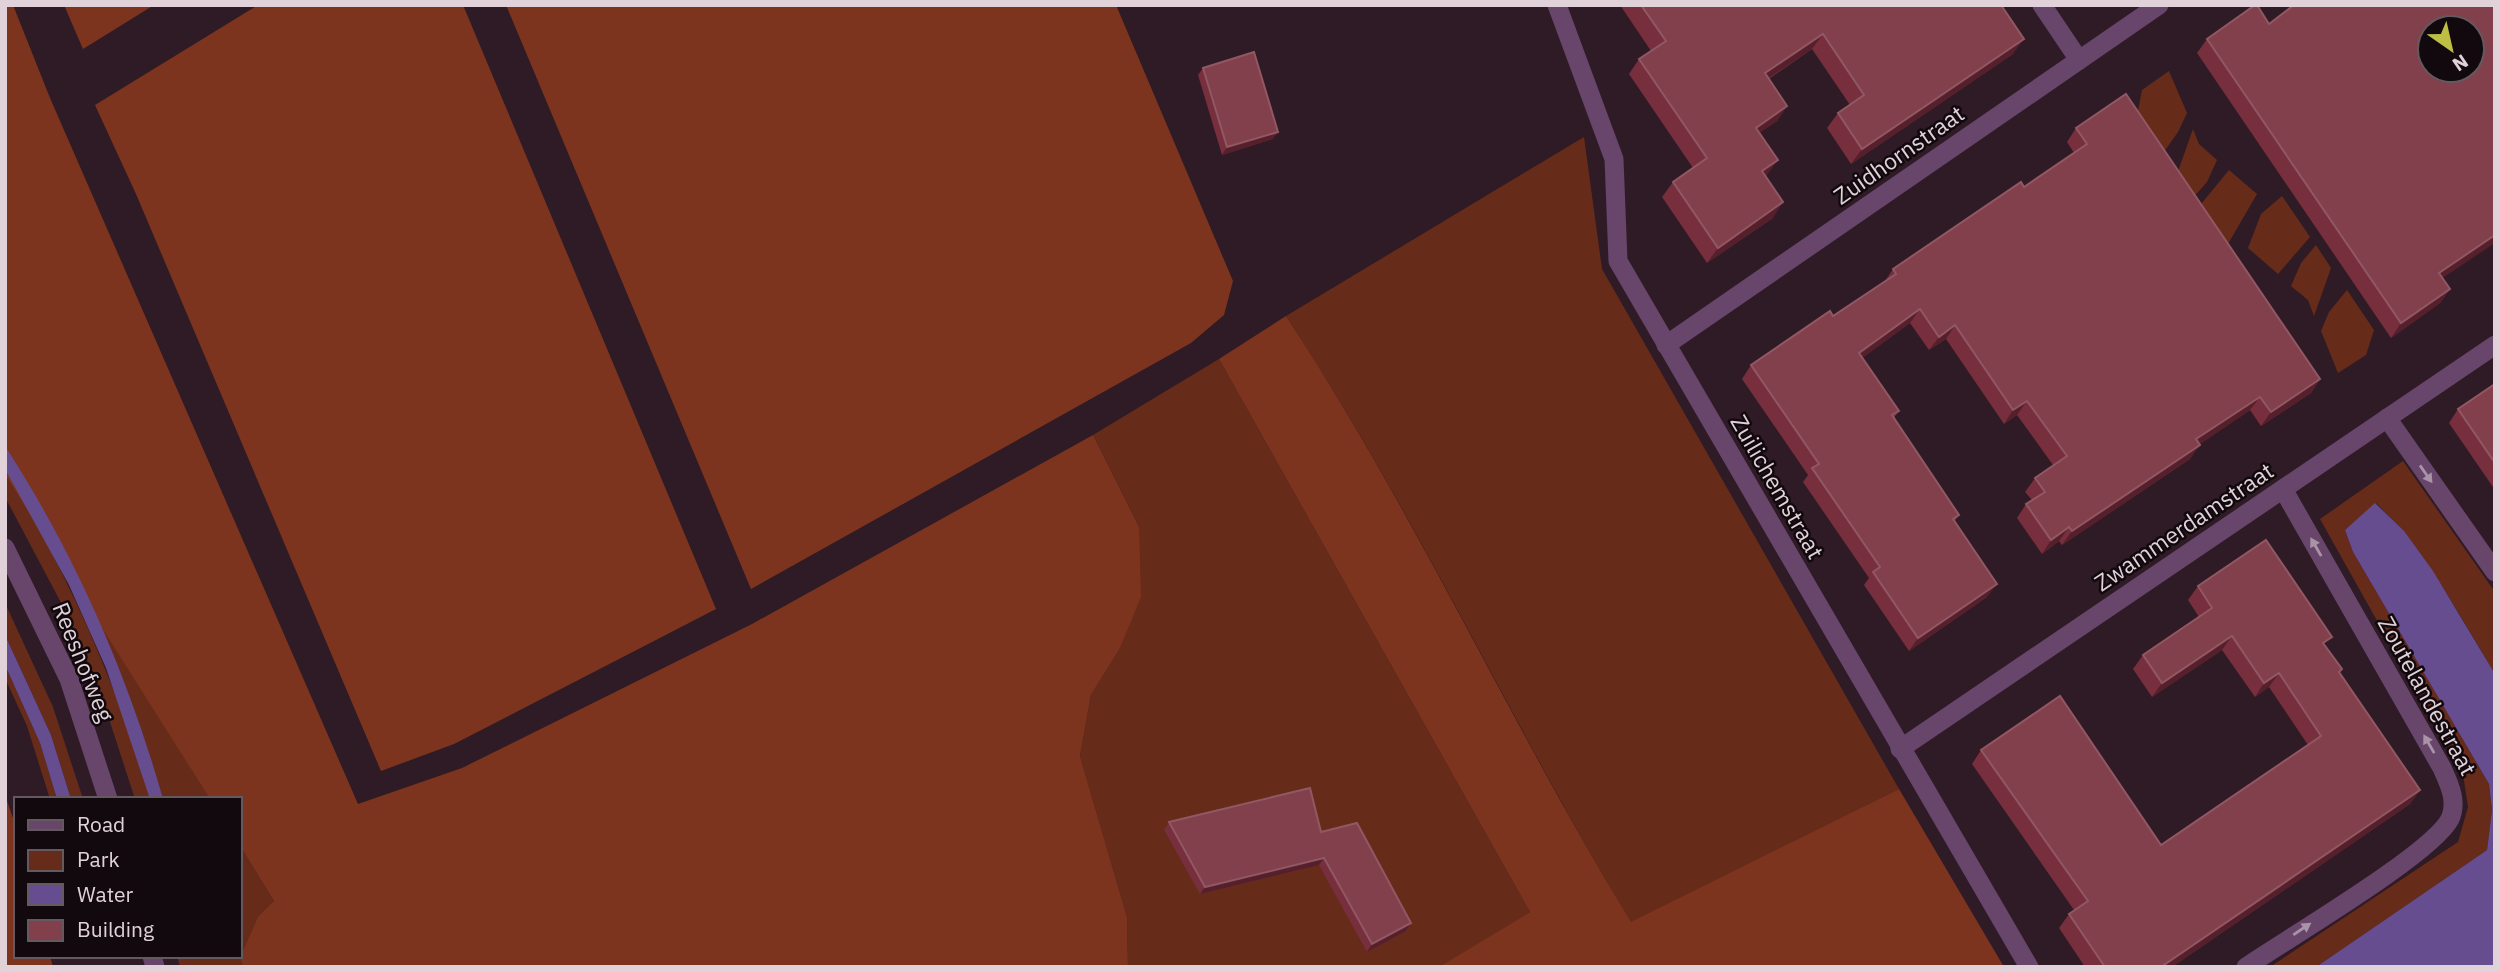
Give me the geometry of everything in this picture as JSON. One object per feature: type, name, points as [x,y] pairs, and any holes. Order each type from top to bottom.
[{"type":"street","name":"Zuilichemstraat","points":[[1557,5],[1614,159],[1618,261],[2029,967]]},
{"type":"street","points":[[2042,5],[2079,60]]},
{"type":"street","name":"Zuidhornstraat","points":[[1666,345],[2159,5]]},
{"type":"street","name":"Zwammerdamstraat","points":[[1900,749],[2495,345]]},
{"type":"street","points":[[2387,418],[2495,572]]},
{"type":"street","name":"Zoutelandestraat","points":[[2246,967],[2425,847],[2450,819],[2454,795],[2442,768],[2283,489]]},
{"type":"street","name":"Reeshofweg","points":[[5,548],[69,678],[107,797]]},
{"type":"green space","points":[[2169,71],[2187,113],[2178,132],[2161,156],[2133,115],[2138,111],[2142,90]]},
{"type":"green space","points":[[2193,129],[2199,144],[2217,160],[2207,182],[2191,200],[2176,177]]},
{"type":"green space","points":[[1584,137],[1602,269],[1899,789],[1631,923],[1544,771],[1377,465],[1286,316]]},
{"type":"green space","points":[[2229,170],[2257,194],[2225,249],[2197,209]]},
{"type":"green space","points":[[2282,196],[2310,237],[2278,274],[2248,248],[2261,214]]},
{"type":"green space","points":[[2316,245],[2331,268],[2314,316],[2308,300],[2291,286],[2301,263]]},
{"type":"green space","points":[[2347,290],[2374,330],[2366,355],[2338,373],[2321,331],[2329,312]]},
{"type":"green space","points":[[1219,359],[1530,912],[1440,967],[1128,967],[1127,917],[1080,756],[1091,695],[1119,650],[1139,527],[1093,435]]},
{"type":"green space","points":[[2403,461],[2495,592],[2495,674],[2426,563],[2376,503],[2345,530],[2353,552],[2489,784],[2492,810],[2487,850],[2316,967],[2270,967],[2458,842],[2468,807],[2463,774],[2320,519]]},
{"type":"green space","points":[[5,469],[45,539],[80,611],[112,685],[139,761],[134,734],[77,585],[209,797],[134,797],[99,688],[67,614],[5,497]]},
{"type":"green space","points":[[5,603],[53,707],[82,797],[70,797],[51,735],[5,635]]},
{"type":"green space","points":[[5,665],[40,743],[56,797],[49,797],[27,726],[5,678]]},
{"type":"green space","points":[[242,849],[274,901],[242,955]]},
{"type":"green space","points":[[178,958],[240,958],[243,967],[180,967]]},
{"type":"shaded area","points":[[5,5],[13,5],[50,98],[358,804],[462,768],[752,624],[1093,435],[1139,527],[1141,597],[1119,650],[1091,695],[1080,756],[1127,917],[1128,967],[243,967],[240,958],[258,917],[274,901],[242,849],[242,797],[209,797],[5,474]]},
{"type":"shaded area","points":[[64,5],[154,5],[83,49]]},
{"type":"shaded area","points":[[258,5],[463,5],[716,609],[454,744],[381,771],[136,194],[95,105]]},
{"type":"shaded area","points":[[506,5],[1116,5],[1233,281],[1224,315],[1191,343],[751,589]]},
{"type":"shaded area","points":[[1286,316],[1377,465],[1544,771],[1631,922],[1899,789],[2004,967],[1439,967],[1530,912],[1219,359]]},
{"type":"shaded area","points":[[5,795],[14,821],[14,958],[51,958],[53,967],[5,967]]},
{"type":"water","points":[[5,446],[54,529],[97,616],[133,707],[162,797],[149,797],[106,668],[69,585],[5,469]]},
{"type":"water","points":[[2375,503],[2404,531],[2433,571],[2495,674],[2495,967],[2316,967],[2487,850],[2492,810],[2489,784],[2353,552],[2345,530]]},
{"type":"water","points":[[5,635],[51,735],[70,797],[56,797],[40,743],[5,665]]},
{"type":"building","points":[[1641,5],[2001,5],[2024,39],[1862,149],[1838,113],[1864,95],[1823,34],[1765,73],[1787,106],[1756,128],[1778,160],[1762,171],[1783,202],[1718,248],[1673,182],[1707,158],[1639,59],[1666,41]]},
{"type":"building","points":[[2255,5],[2269,24],[2294,5],[2495,5],[2495,235],[2439,273],[2450,289],[2401,323],[2207,39]]},
{"type":"building","points":[[1254,52],[1278,132],[1227,147],[1203,68]]},
{"type":"building","points":[[2126,94],[2320,379],[2271,412],[2260,397],[2196,439],[2200,445],[2072,531],[2069,527],[2051,540],[2026,504],[2045,492],[2035,478],[2067,456],[2027,401],[2013,410],[1955,325],[1939,337],[1920,309],[1859,353],[1899,411],[1892,415],[1959,515],[1953,519],[1997,584],[1918,638],[1873,572],[1880,567],[1812,468],[1819,464],[1751,365],[1830,311],[1833,316],[1896,274],[1893,269],[2021,182],[2024,187],[2087,144],[2076,128]]},
{"type":"building","points":[[2495,384],[2495,463],[2458,409]]},
{"type":"building","points":[[2266,540],[2332,637],[2323,643],[2342,669],[2339,672],[2420,790],[2161,967],[2105,967],[2069,914],[2088,901],[1981,750],[2060,696],[2161,845],[2321,736],[2279,673],[2264,683],[2232,636],[2162,683],[2143,655],[2212,608],[2198,586]]},
{"type":"building","points":[[1310,788],[1321,832],[1357,823],[1411,923],[1372,944],[1324,858],[1205,887],[1169,822]]}]
